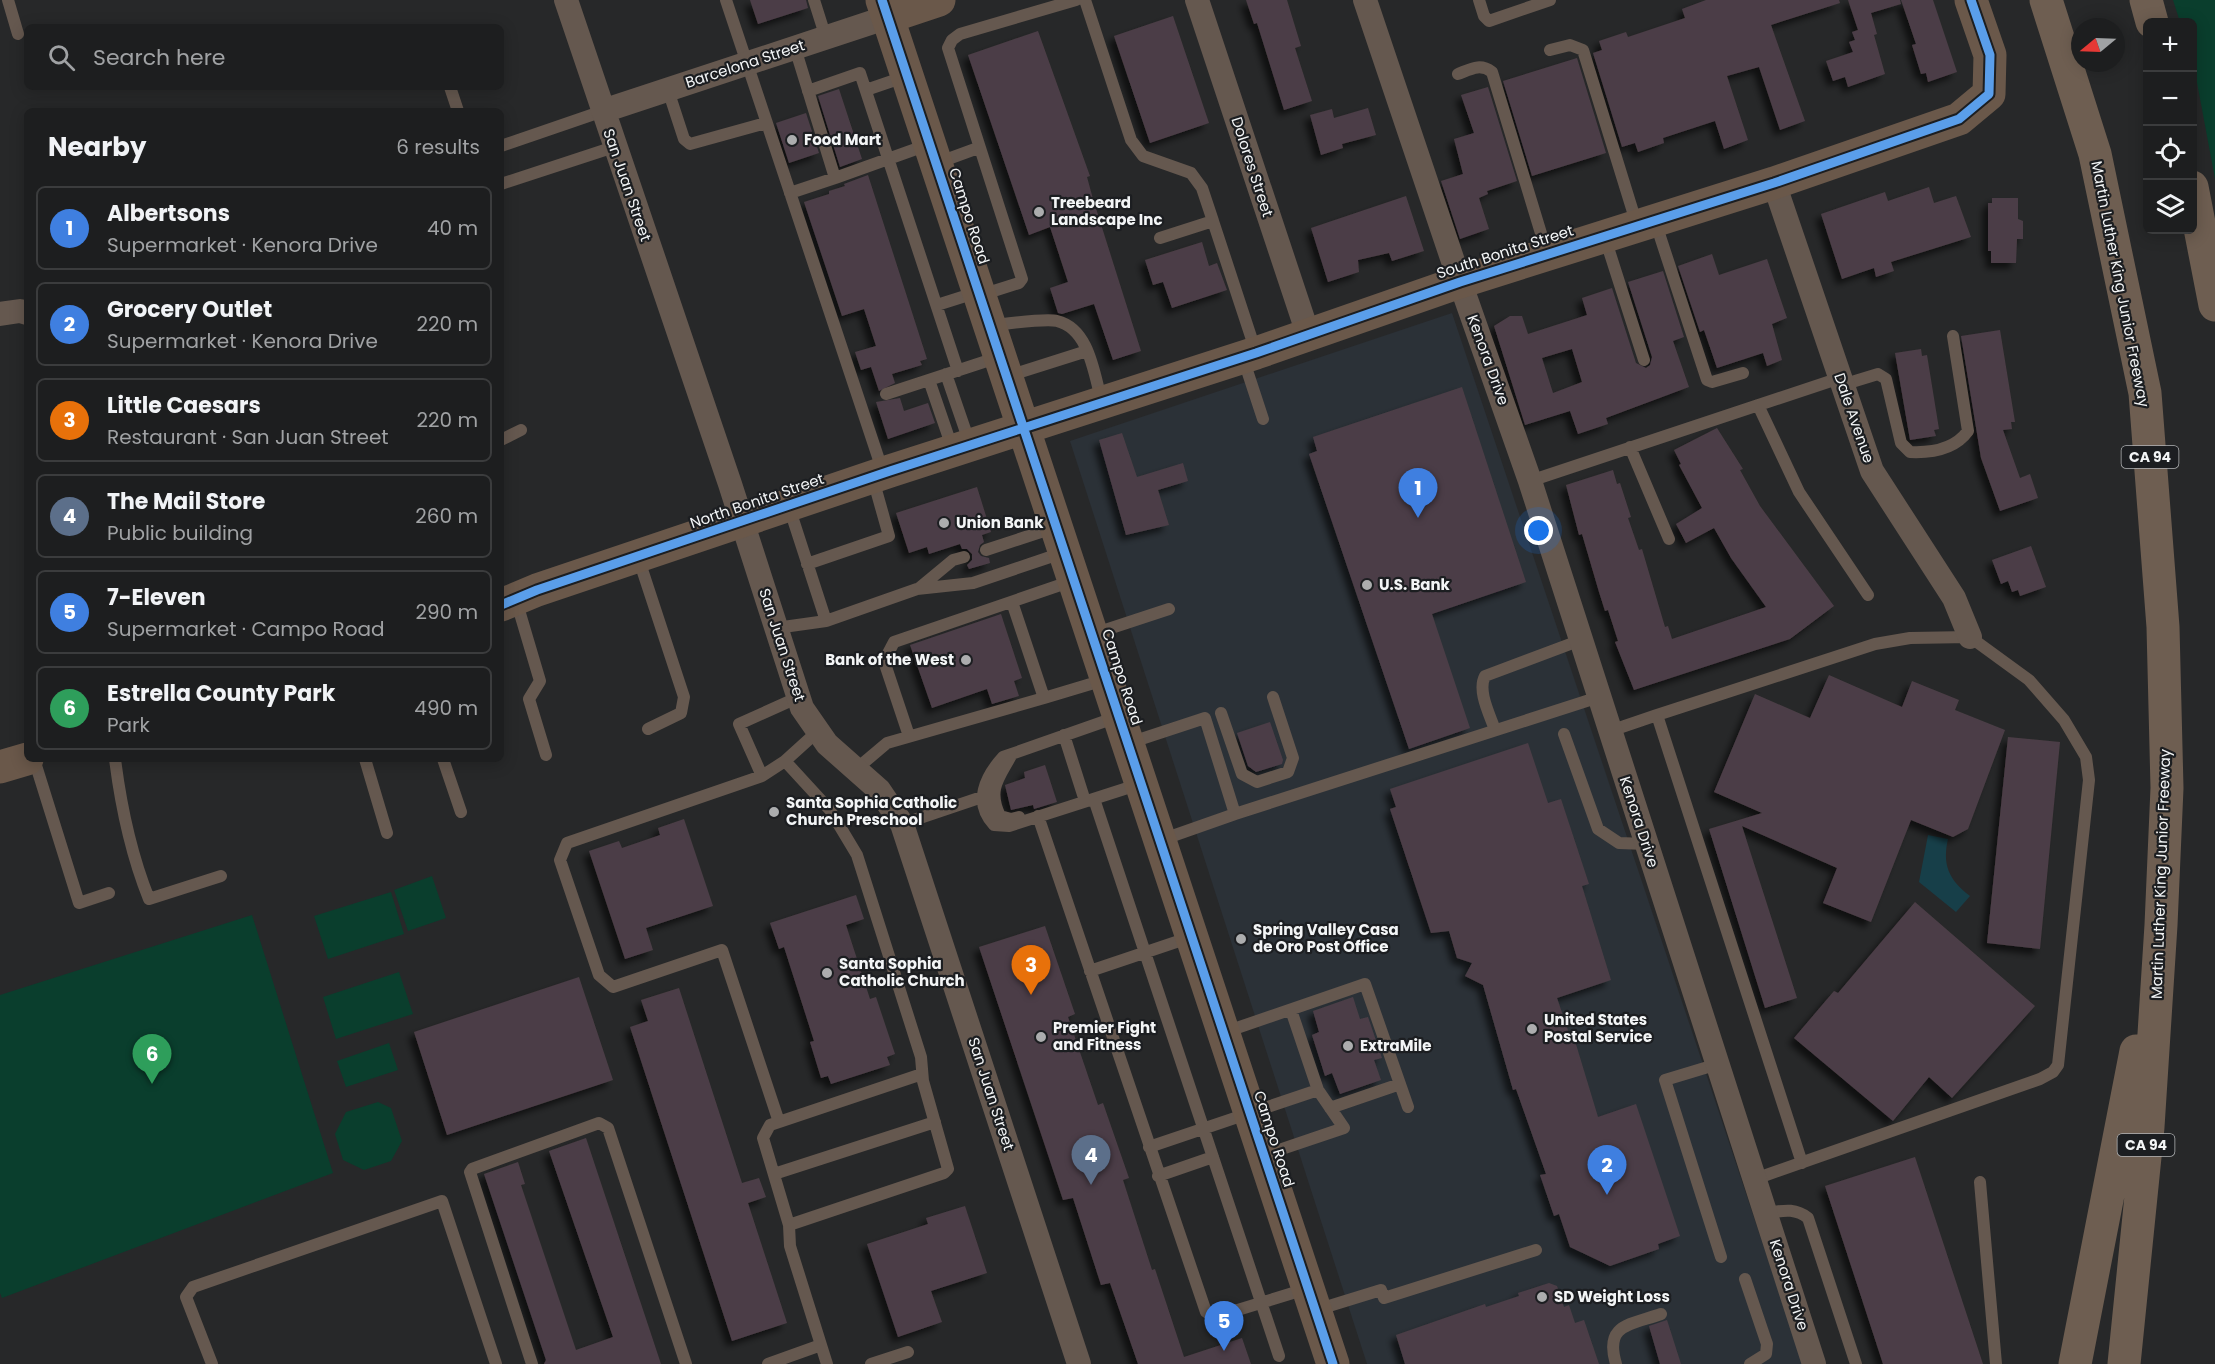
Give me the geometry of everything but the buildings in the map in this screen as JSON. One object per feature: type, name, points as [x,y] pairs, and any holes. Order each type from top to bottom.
[{"type":"highway","name":"Martin Luther King Junior Freeway","points":[[2046,0],[2094,154],[2145,393],[2163,627],[2167,788],[2161,926],[2148,1127],[2124,1364]]},
{"type":"highway","points":[[2146,0],[2151,18]]},
{"type":"highway","points":[[2197,208],[2215,305]]},
{"type":"highway","points":[[2075,1364],[2161,926]]},
{"type":"street","name":"San Juan Street","points":[[566,0],[799,697],[817,732],[879,790],[902,824],[1079,1364]]},
{"type":"street","points":[[885,9],[939,0]]},
{"type":"street","name":"Dolores Street","points":[[1197,0],[1308,334]]},
{"type":"street","name":"Kenora Drive","points":[[1365,0],[1530,481],[1814,1364]]},
{"type":"street","name":"South Bonita Street","points":[[1024,429],[1250,355],[1460,282],[1774,183],[1959,119],[1989,94],[1990,55],[1971,0]]},
{"type":"street","name":"Barcelona Street","points":[[603,111],[826,38],[885,9]]},
{"type":"street","name":"Campo Road","points":[[885,9],[1333,1364]]},
{"type":"street","name":"Dale Avenue","points":[[1774,183],[1872,471],[1954,598],[1970,637]]},
{"type":"street","points":[[0,314],[24,312]]},
{"type":"street","name":"North Bonita Street","points":[[506,600],[878,475],[1024,429]]},
{"type":"street","points":[[0,767],[24,760]]},
{"type":"lane","points":[[8,0],[18,34]]},
{"type":"lane","points":[[726,0],[790,194],[878,475],[890,536],[807,564]]},
{"type":"lane","points":[[814,0],[826,38]]},
{"type":"lane","points":[[1084,0],[1131,140],[1143,156],[1191,172],[1202,188],[1250,355],[1263,419]]},
{"type":"lane","points":[[1479,0],[1484,16],[1489,21],[1550,0]]},
{"type":"lane","points":[[983,304],[1022,279],[950,62],[948,48],[952,40],[960,34],[1071,1]]},
{"type":"lane","points":[[1550,50],[1570,45],[1583,50],[1646,223],[1707,380],[1712,382],[1743,373]]},
{"type":"lane","points":[[795,48],[835,178]]},
{"type":"lane","points":[[1458,74],[1478,67],[1485,67],[1492,72],[1548,254]]},
{"type":"lane","points":[[808,91],[860,73],[937,305],[952,373],[962,448]]},
{"type":"lane","points":[[866,90],[907,76]]},
{"type":"lane","points":[[451,90],[457,108]]},
{"type":"lane","points":[[668,90],[684,139],[690,144],[766,123]]},
{"type":"lane","points":[[504,145],[603,111]]},
{"type":"lane","points":[[504,183],[614,147]]},
{"type":"lane","points":[[790,194],[889,159],[978,148]]},
{"type":"lane","points":[[1160,238],[1213,221]]},
{"type":"lane","points":[[1604,236],[1644,360]]},
{"type":"lane","points":[[937,305],[983,304],[1057,321],[1076,332],[1087,351],[1102,403]]},
{"type":"lane","points":[[1530,481],[1758,405],[1878,374],[1886,379],[1901,443],[1910,452],[1928,453],[1960,442],[1968,431],[1953,336]]},
{"type":"lane","points":[[886,394],[952,373],[1003,367],[1087,351]]},
{"type":"lane","points":[[929,380],[962,448]]},
{"type":"lane","points":[[1758,405],[1799,492],[1868,595]]},
{"type":"lane","points":[[504,439],[522,430]]},
{"type":"lane","points":[[1630,447],[1669,539]]},
{"type":"lane","points":[[789,506],[826,621]]},
{"type":"lane","points":[[986,550],[1065,553]]},
{"type":"lane","points":[[776,628],[826,621],[917,589],[973,583],[1065,553]]},
{"type":"lane","points":[[909,736],[884,661],[894,642],[1012,602],[1065,553]]},
{"type":"lane","points":[[639,557],[684,697],[681,713],[648,729]]},
{"type":"lane","points":[[917,589],[953,560],[964,557]]},
{"type":"lane","points":[[506,600],[540,681],[529,699],[546,755]]},
{"type":"lane","points":[[1012,602],[1044,698]]},
{"type":"lane","points":[[1092,635],[1169,609]]},
{"type":"lane","points":[[1610,731],[1875,644],[1910,638],[1970,637],[2028,680],[2064,720],[2086,757],[2088,780],[2058,1065],[2053,1072],[2040,1079],[1755,1179]]},
{"type":"lane","points":[[1495,730],[1481,682],[1485,676],[1581,640]]},
{"type":"lane","points":[[855,770],[887,743],[1107,679]]},
{"type":"lane","points":[[762,776],[739,724],[799,697]]},
{"type":"lane","points":[[1221,713],[1242,774],[1257,782],[1288,772],[1293,758],[1273,697]]},
{"type":"lane","points":[[1159,840],[1599,697]]},
{"type":"lane","points":[[1657,715],[1802,1163]]},
{"type":"lane","points":[[1088,799],[1009,826],[994,825],[989,819],[982,797],[983,785],[990,771],[1003,757],[1013,753],[1064,735],[1123,730],[1204,718],[1236,814]]},
{"type":"lane","points":[[779,1122],[722,950],[614,987],[599,975],[560,860],[567,843],[762,776],[785,761],[817,732]]},
{"type":"lane","points":[[1564,734],[1598,829],[1620,843],[1646,844]]},
{"type":"lane","points":[[1064,735],[1144,953],[1279,1356]]},
{"type":"lane","points":[[1013,753],[994,786],[994,803],[1000,816],[1011,819],[1141,784]]},
{"type":"lane","points":[[785,761],[830,810],[862,865],[921,1057],[922,1074],[948,1164],[944,1173],[789,1225]]},
{"type":"lane","points":[[35,762],[79,903],[109,893]]},
{"type":"lane","points":[[115,762],[121,804],[138,871],[149,899],[221,876]]},
{"type":"lane","points":[[366,762],[387,833]]},
{"type":"lane","points":[[444,762],[461,812]]},
{"type":"lane","points":[[902,824],[982,797]]},
{"type":"lane","points":[[1038,816],[1158,1176],[1206,1312],[1218,1316],[1262,1303],[1311,1300],[1381,1290],[1384,1298],[1536,1250]]},
{"type":"lane","points":[[1090,971],[1192,937]]},
{"type":"lane","points":[[1223,1033],[1365,984],[1408,1107]]},
{"type":"lane","points":[[1264,1155],[1344,1128],[1318,1090],[1291,1010]]},
{"type":"lane","points":[[1718,1064],[1665,1080],[1721,1257]]},
{"type":"lane","points":[[827,1364],[790,1246],[789,1225],[763,1138],[770,1125],[922,1074]]},
{"type":"lane","points":[[1330,1108],[1400,1084]]},
{"type":"lane","points":[[1149,1147],[1318,1090]]},
{"type":"lane","points":[[774,1174],[936,1122]]},
{"type":"lane","points":[[532,1364],[470,1172],[472,1169],[600,1123],[608,1128],[686,1364]]},
{"type":"lane","points":[[1158,1176],[1213,1158]]},
{"type":"lane","points":[[1980,1182],[1996,1364]]},
{"type":"lane","points":[[212,1364],[186,1297],[193,1287],[442,1201],[496,1364]]},
{"type":"lane","points":[[1766,1213],[1799,1211],[1808,1218],[1856,1364]]},
{"type":"lane","points":[[1745,1280],[1767,1344],[1766,1354],[1750,1364]]},
{"type":"lane","points":[[1616,1364],[1612,1351],[1613,1335],[1621,1328],[1661,1314]]},
{"type":"lane","points":[[768,1364],[821,1346]]},
{"type":"lane","points":[[871,1364],[908,1352]]},
{"type":"shaded area","points":[[1452,313],[1803,1364],[1367,1364],[1070,441]]},
{"type":"green space","points":[[2173,0],[2215,0],[2215,179],[2197,82],[2197,18],[2179,18]]},
{"type":"green space","points":[[432,876],[446,918],[408,931],[394,890]]},
{"type":"green space","points":[[391,892],[404,934],[328,959],[314,916]]},
{"type":"green space","points":[[252,915],[333,1173],[2,1298],[0,1293],[0,995]]},
{"type":"green space","points":[[399,972],[413,1014],[336,1039],[323,997]]},
{"type":"green space","points":[[389,1043],[398,1070],[346,1087],[337,1061]]},
{"type":"green space","points":[[378,1102],[391,1108],[402,1141],[391,1161],[364,1170],[343,1160],[335,1134],[346,1112]]},
{"type":"water","points":[[1928,835],[1948,839],[1946,857],[1949,871],[1957,884],[1970,896],[1956,912],[1919,882]]},
{"type":"cycle path","points":[[882,0],[1333,1364]]},
{"type":"cycle path","points":[[504,604],[537,590],[890,471],[1256,353],[1460,282],[1774,183],[1959,119],[1989,94],[1990,55],[1971,0]]},
{"type":"place","name":"Food Mart","points":[[792,140]]},
{"type":"place","name":"Treebeard Landscape Inc","points":[[1039,212]]},
{"type":"place","name":"Albertsons","points":[[1418,518]]},
{"type":"place","name":"Union Bank","points":[[944,523]]},
{"type":"place","name":"U.S. Bank","points":[[1367,585]]},
{"type":"place","name":"Bank of the West","points":[[966,660]]},
{"type":"place","name":"Santa Sophia Catholic Church Preschool","points":[[774,812]]},
{"type":"place","name":"Spring Valley Casa de Oro Post Office","points":[[1241,939]]},
{"type":"place","name":"Santa Sophia Catholic Church","points":[[827,973]]},
{"type":"place","name":"Little Caesars","points":[[1031,995]]},
{"type":"place","name":"United States Postal Service","points":[[1532,1029]]},
{"type":"place","name":"Premier Fight and Fitness","points":[[1041,1037]]},
{"type":"place","name":"ExtraMile","points":[[1348,1046]]},
{"type":"place","name":"Estrella County Park","points":[[152,1084]]},
{"type":"place","name":"The Mail Store","points":[[1091,1185]]},
{"type":"place","name":"Grocery Outlet","points":[[1607,1195]]},
{"type":"place","name":"SD Weight Loss","points":[[1542,1297]]},
{"type":"place","name":"7-Eleven","points":[[1224,1351]]}]
